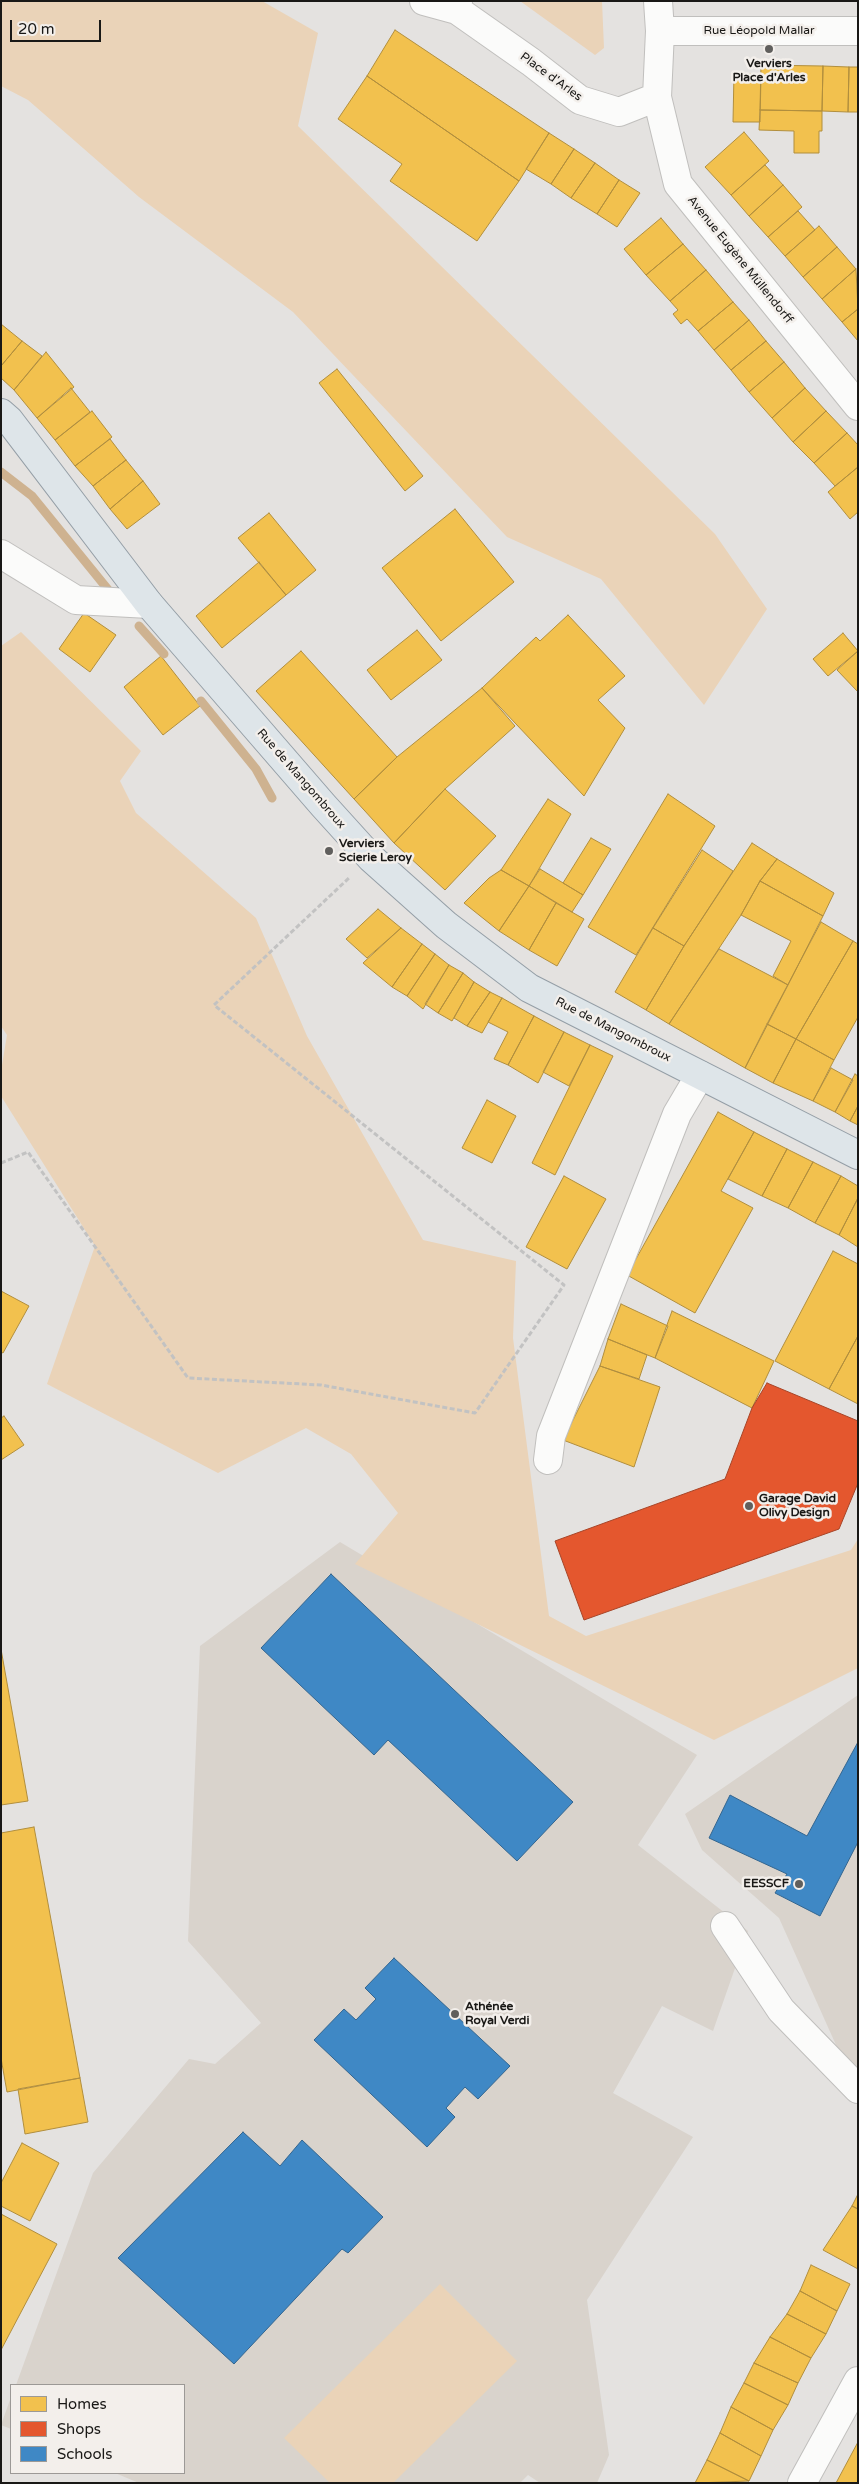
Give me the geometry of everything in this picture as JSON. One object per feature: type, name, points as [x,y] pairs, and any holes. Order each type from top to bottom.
[{"type":"main road","name":"Rue de Mangombroux","points":[[1,413],[9,420],[149,604],[370,858],[446,925],[529,988],[858,1155]]},
{"type":"street","name":"Place d'Arles","points":[[424,1],[457,6],[580,100],[618,112],[657,97]]},
{"type":"street","points":[[657,97],[660,31],[658,1]]},
{"type":"street","name":"Rue Léopold Mallar","points":[[660,31],[858,32]]},
{"type":"street","name":"Avenue Eugène Müllendorff","points":[[657,97],[678,184],[858,406]]},
{"type":"street","points":[[1,554],[76,600],[149,604]]},
{"type":"street","points":[[548,1460],[552,1436],[677,1114],[700,1075]]},
{"type":"street","points":[[725,1926],[781,2010],[858,2089]]},
{"type":"street","points":[[802,2483],[858,2380]]},
{"type":"path","points":[[1,1163],[28,1152],[188,1378],[321,1385],[475,1413],[564,1285],[214,1005],[370,858]]},
{"type":"shaded area","points":[[1,1],[262,1],[318,33],[298,126],[715,534],[767,609],[704,705],[601,579],[507,537],[293,312],[139,197],[28,100],[1,86]]},
{"type":"shaded area","points":[[520,1],[602,1],[604,48],[595,55]]},
{"type":"shaded area","points":[[21,632],[141,751],[120,781],[136,813],[256,918],[307,1036],[423,1240],[516,1261],[513,1338],[549,1616],[586,1636],[851,1550],[858,1539],[858,1668],[714,1740],[355,1564],[398,1513],[351,1454],[306,1428],[218,1473],[47,1384],[95,1246],[1,1096],[1,1071],[7,1035],[1,1026],[1,646]]},
{"type":"shaded area","name":"Athénée Royal Verdi","points":[[340,1542],[697,1755],[638,1845],[748,1931],[713,2031],[662,2006],[613,2093],[693,2137],[587,2300],[609,2455],[597,2483],[540,2483],[528,2475],[520,2483],[139,2483],[117,2474],[185,2474],[185,2384],[16,2384],[93,2173],[189,2059],[215,2064],[261,2023],[188,1941],[200,1646]]},
{"type":"shaded area","name":"EESSCF","points":[[858,1695],[858,2071],[845,2065],[779,1918],[702,1850],[685,1814]]},
{"type":"shaded area","points":[[440,2284],[517,2361],[393,2483],[330,2483],[284,2438]]},
{"type":"shaded area","points":[[10,2400],[10,2429],[1,2425]]},
{"type":"building: Homes","points":[[395,30],[549,133],[519,181],[367,76]]},
{"type":"building: Homes","points":[[761,65],[823,66],[822,111],[760,110]]},
{"type":"building: Homes","points":[[823,66],[849,67],[848,112],[822,111]]},
{"type":"building: Homes","points":[[849,67],[858,67],[858,112],[848,112]]},
{"type":"building: Homes","points":[[734,73],[761,74],[760,122],[733,122]]},
{"type":"building: Homes","points":[[367,76],[519,181],[477,241],[390,181],[402,164],[338,119]]},
{"type":"building: Homes","points":[[760,110],[822,111],[822,131],[819,131],[819,153],[794,153],[794,131],[759,130]]},
{"type":"building: Homes","points":[[744,132],[769,161],[731,195],[705,167]]},
{"type":"building: Homes","points":[[549,133],[574,149],[551,184],[526,169]]},
{"type":"building: Homes","points":[[574,149],[595,163],[571,198],[551,184]]},
{"type":"building: Homes","points":[[595,163],[619,180],[597,214],[571,198]]},
{"type":"building: Homes","points":[[765,165],[783,185],[749,216],[731,195]]},
{"type":"building: Homes","points":[[619,180],[640,193],[617,227],[597,214]]},
{"type":"building: Homes","points":[[783,185],[802,207],[768,237],[749,216]]},
{"type":"building: Homes","points":[[798,211],[815,230],[785,256],[768,237]]},
{"type":"building: Homes","points":[[661,218],[683,244],[646,275],[624,249]]},
{"type":"building: Homes","points":[[819,226],[837,247],[803,277],[785,256]]},
{"type":"building: Homes","points":[[683,244],[706,270],[670,301],[646,275]]},
{"type":"building: Homes","points":[[837,247],[856,269],[822,299],[803,277]]},
{"type":"building: Homes","points":[[856,269],[858,309],[842,322],[822,299]]},
{"type":"building: Homes","points":[[706,270],[733,302],[698,331],[687,319],[681,324],[673,314],[678,310],[670,301]]},
{"type":"building: Homes","points":[[733,302],[749,320],[714,350],[698,331]]},
{"type":"building: Homes","points":[[858,309],[858,341],[842,322]]},
{"type":"building: Homes","points":[[749,320],[766,341],[731,370],[714,350]]},
{"type":"building: Homes","points":[[1,324],[22,341],[1,366]]},
{"type":"building: Homes","points":[[22,341],[42,356],[14,390],[1,378],[1,366]]},
{"type":"building: Homes","points":[[766,341],[784,362],[749,392],[731,370]]},
{"type":"building: Homes","points":[[46,352],[74,387],[37,418],[14,390]]},
{"type":"building: Homes","points":[[784,362],[805,388],[772,418],[749,392]]},
{"type":"building: Homes","points":[[337,369],[423,476],[405,491],[319,383]]},
{"type":"building: Homes","points":[[71,388],[90,412],[55,440],[37,418]]},
{"type":"building: Homes","points":[[805,388],[826,411],[793,442],[772,418]]},
{"type":"building: Homes","points":[[92,411],[112,437],[75,466],[55,440]]},
{"type":"building: Homes","points":[[826,411],[847,433],[814,463],[793,442]]},
{"type":"building: Homes","points":[[847,433],[858,445],[858,467],[835,486],[814,463]]},
{"type":"building: Homes","points":[[110,439],[126,460],[93,486],[75,466]]},
{"type":"building: Homes","points":[[126,460],[143,481],[110,509],[93,486]]},
{"type":"building: Homes","points":[[858,467],[858,512],[850,519],[828,492]]},
{"type":"building: Homes","points":[[143,481],[160,504],[127,529],[110,509]]},
{"type":"building: Homes","points":[[455,509],[514,582],[441,641],[382,568]]},
{"type":"building: Homes","points":[[269,513],[316,570],[286,595],[238,538]]},
{"type":"building: Homes","points":[[259,562],[286,595],[222,648],[196,616]]},
{"type":"building: Homes","points":[[84,613],[116,635],[90,672],[59,649]]},
{"type":"building: Homes","points":[[568,615],[625,676],[598,700],[625,728],[584,796],[482,688],[536,637],[540,641]]},
{"type":"building: Homes","points":[[417,630],[442,660],[391,700],[367,670]]},
{"type":"building: Homes","points":[[843,633],[858,651],[828,676],[813,659]]},
{"type":"building: Homes","points":[[301,651],[397,757],[354,799],[256,691]]},
{"type":"building: Homes","points":[[858,651],[858,692],[837,670]]},
{"type":"building: Homes","points":[[161,656],[200,706],[163,735],[124,687]]},
{"type":"building: Homes","points":[[482,688],[515,726],[445,789],[394,843],[354,799],[397,757]]},
{"type":"building: Homes","points":[[445,789],[496,836],[445,890],[394,843]]},
{"type":"building: Homes","points":[[668,794],[715,826],[636,955],[588,927]]},
{"type":"building: Homes","points":[[548,799],[571,814],[529,886],[501,870]]},
{"type":"building: Homes","points":[[591,838],[611,849],[583,895],[563,883]]},
{"type":"building: Homes","points":[[752,843],[777,859],[760,881],[741,915],[669,1024],[646,1010],[684,946]]},
{"type":"building: Homes","points":[[702,850],[733,871],[684,946],[653,928]]},
{"type":"building: Homes","points":[[777,859],[834,893],[823,916],[760,881]]},
{"type":"building: Homes","points":[[540,869],[583,895],[572,912],[529,886]]},
{"type":"building: Homes","points":[[501,870],[529,886],[499,931],[464,903],[489,878]]},
{"type":"building: Homes","points":[[760,881],[823,916],[788,985],[773,976],[791,941],[741,915]]},
{"type":"building: Homes","points":[[529,886],[556,903],[529,950],[499,931]]},
{"type":"building: Homes","points":[[556,903],[584,919],[557,966],[529,950]]},
{"type":"building: Homes","points":[[378,909],[401,928],[367,958],[346,939]]},
{"type":"building: Homes","points":[[821,922],[853,941],[796,1039],[767,1024]]},
{"type":"building: Homes","points":[[401,928],[422,944],[392,987],[363,963]]},
{"type":"building: Homes","points":[[653,928],[684,946],[646,1010],[615,992]]},
{"type":"building: Homes","points":[[853,941],[858,944],[858,1017],[834,1060],[796,1039]]},
{"type":"building: Homes","points":[[422,944],[435,954],[407,996],[392,987]]},
{"type":"building: Homes","points":[[719,949],[788,985],[745,1068],[669,1024]]},
{"type":"building: Homes","points":[[435,954],[449,965],[423,1009],[407,996]]},
{"type":"building: Homes","points":[[449,965],[463,973],[438,1013],[425,1004]]},
{"type":"building: Homes","points":[[463,973],[474,982],[452,1021],[438,1013]]},
{"type":"building: Homes","points":[[474,982],[490,992],[467,1026],[454,1018]]},
{"type":"building: Homes","points":[[490,992],[502,998],[482,1033],[467,1026]]},
{"type":"building: Homes","points":[[502,998],[534,1016],[508,1065],[494,1059],[508,1032],[488,1022]]},
{"type":"building: Homes","points":[[534,1016],[564,1032],[538,1083],[508,1065]]},
{"type":"building: Homes","points":[[767,1024],[796,1039],[773,1083],[745,1068]]},
{"type":"building: Homes","points":[[564,1032],[590,1045],[569,1086],[543,1072]]},
{"type":"building: Homes","points":[[796,1039],[834,1060],[813,1101],[773,1083]]},
{"type":"building: Homes","points":[[590,1045],[613,1056],[555,1175],[532,1163]]},
{"type":"building: Homes","points":[[831,1068],[853,1080],[835,1112],[813,1101]]},
{"type":"building: Homes","points":[[855,1074],[858,1076],[858,1106],[850,1121],[835,1112]]},
{"type":"building: Homes","points":[[487,1100],[516,1116],[492,1163],[462,1148]]},
{"type":"building: Homes","points":[[858,1106],[858,1125],[850,1121]]},
{"type":"building: Homes","points":[[718,1112],[754,1132],[721,1191],[753,1208],[695,1313],[627,1275]]},
{"type":"building: Homes","points":[[754,1132],[787,1149],[762,1196],[728,1179]]},
{"type":"building: Homes","points":[[787,1149],[813,1162],[788,1208],[762,1196]]},
{"type":"building: Homes","points":[[813,1162],[841,1176],[815,1223],[788,1208]]},
{"type":"building: Homes","points":[[564,1176],[606,1199],[567,1269],[526,1247]]},
{"type":"building: Homes","points":[[841,1176],[858,1186],[858,1198],[839,1235],[815,1223]]},
{"type":"building: Homes","points":[[858,1198],[858,1247],[839,1235]]},
{"type":"building: Homes","points":[[833,1251],[858,1264],[858,1336],[829,1389],[775,1361]]},
{"type":"building: Homes","points":[[1,1291],[29,1306],[3,1353],[1,1352]]},
{"type":"building: Homes","points":[[621,1304],[668,1326],[655,1358],[608,1339]]},
{"type":"building: Homes","points":[[672,1311],[774,1361],[752,1408],[655,1358]]},
{"type":"building: Homes","points":[[858,1336],[858,1404],[829,1389]]},
{"type":"building: Homes","points":[[608,1339],[647,1355],[639,1379],[600,1366]]},
{"type":"building: Homes","points":[[600,1366],[660,1387],[634,1467],[563,1440]]},
{"type":"building: Homes","points":[[4,1416],[24,1445],[1,1460],[1,1418]]},
{"type":"building: Homes","points":[[1,1649],[28,1801],[1,1805]]},
{"type":"building: Homes","points":[[34,1827],[80,2078],[7,2092],[1,2058],[1,1833]]},
{"type":"building: Homes","points":[[80,2078],[88,2122],[25,2134],[18,2089]]},
{"type":"building: Homes","points":[[22,2143],[59,2163],[30,2221],[1,2206],[1,2183]]},
{"type":"building: Homes","points":[[858,2194],[858,2209],[852,2206]]},
{"type":"building: Homes","points":[[852,2206],[858,2209],[858,2269],[823,2250]]},
{"type":"building: Homes","points":[[1,2214],[57,2244],[1,2350]]},
{"type":"building: Homes","points":[[811,2265],[850,2284],[837,2311],[800,2291]]},
{"type":"building: Homes","points":[[800,2291],[837,2311],[826,2334],[787,2314]]},
{"type":"building: Homes","points":[[787,2314],[826,2334],[811,2358],[770,2337]]},
{"type":"building: Homes","points":[[770,2337],[811,2358],[798,2383],[754,2363]]},
{"type":"building: Homes","points":[[754,2363],[798,2383],[788,2405],[744,2383]]},
{"type":"building: Homes","points":[[744,2383],[788,2405],[773,2430],[731,2407]]},
{"type":"building: Homes","points":[[731,2407],[773,2430],[761,2456],[720,2433]]},
{"type":"building: Homes","points":[[720,2433],[761,2456],[749,2481],[707,2460]]},
{"type":"building: Homes","points":[[858,2442],[858,2483],[836,2483]]},
{"type":"building: Homes","points":[[707,2460],[749,2481],[695,2483]]},
{"type":"building: Shops","name":"Garage David Olivy Design","points":[[767,1383],[858,1421],[858,1483],[839,1529],[584,1620],[555,1541],[725,1479],[752,1408]]},
{"type":"building: Schools","points":[[331,1574],[573,1802],[517,1861],[388,1740],[374,1755],[261,1648]]},
{"type":"building: Schools","points":[[858,1742],[858,1842],[820,1916],[775,1893],[787,1874],[709,1838],[730,1795],[807,1836]]},
{"type":"building: Schools","points":[[394,1958],[510,2066],[478,2099],[465,2087],[446,2108],[455,2117],[427,2147],[314,2040],[344,2009],[356,2020],[376,1999],[365,1988]]},
{"type":"building: Schools","points":[[243,2132],[280,2166],[302,2140],[383,2217],[348,2253],[342,2249],[234,2364],[118,2258]]},
{"type":"waterway","points":[[1,472],[32,496],[110,592]]},
{"type":"waterway","points":[[139,626],[164,654]]},
{"type":"waterway","points":[[201,701],[256,769],[272,798]]},
{"type":"place","name":"Verviers Place d'Arles","points":[[769,49]]},
{"type":"place","name":"Verviers Scierie Leroy","points":[[329,851]]},
{"type":"place","name":"Garage David Olivy Design","points":[[749,1506]]},
{"type":"place","name":"EESSCF","points":[[799,1884]]},
{"type":"place","name":"Athénée Royal Verdi","points":[[455,2014]]}]
